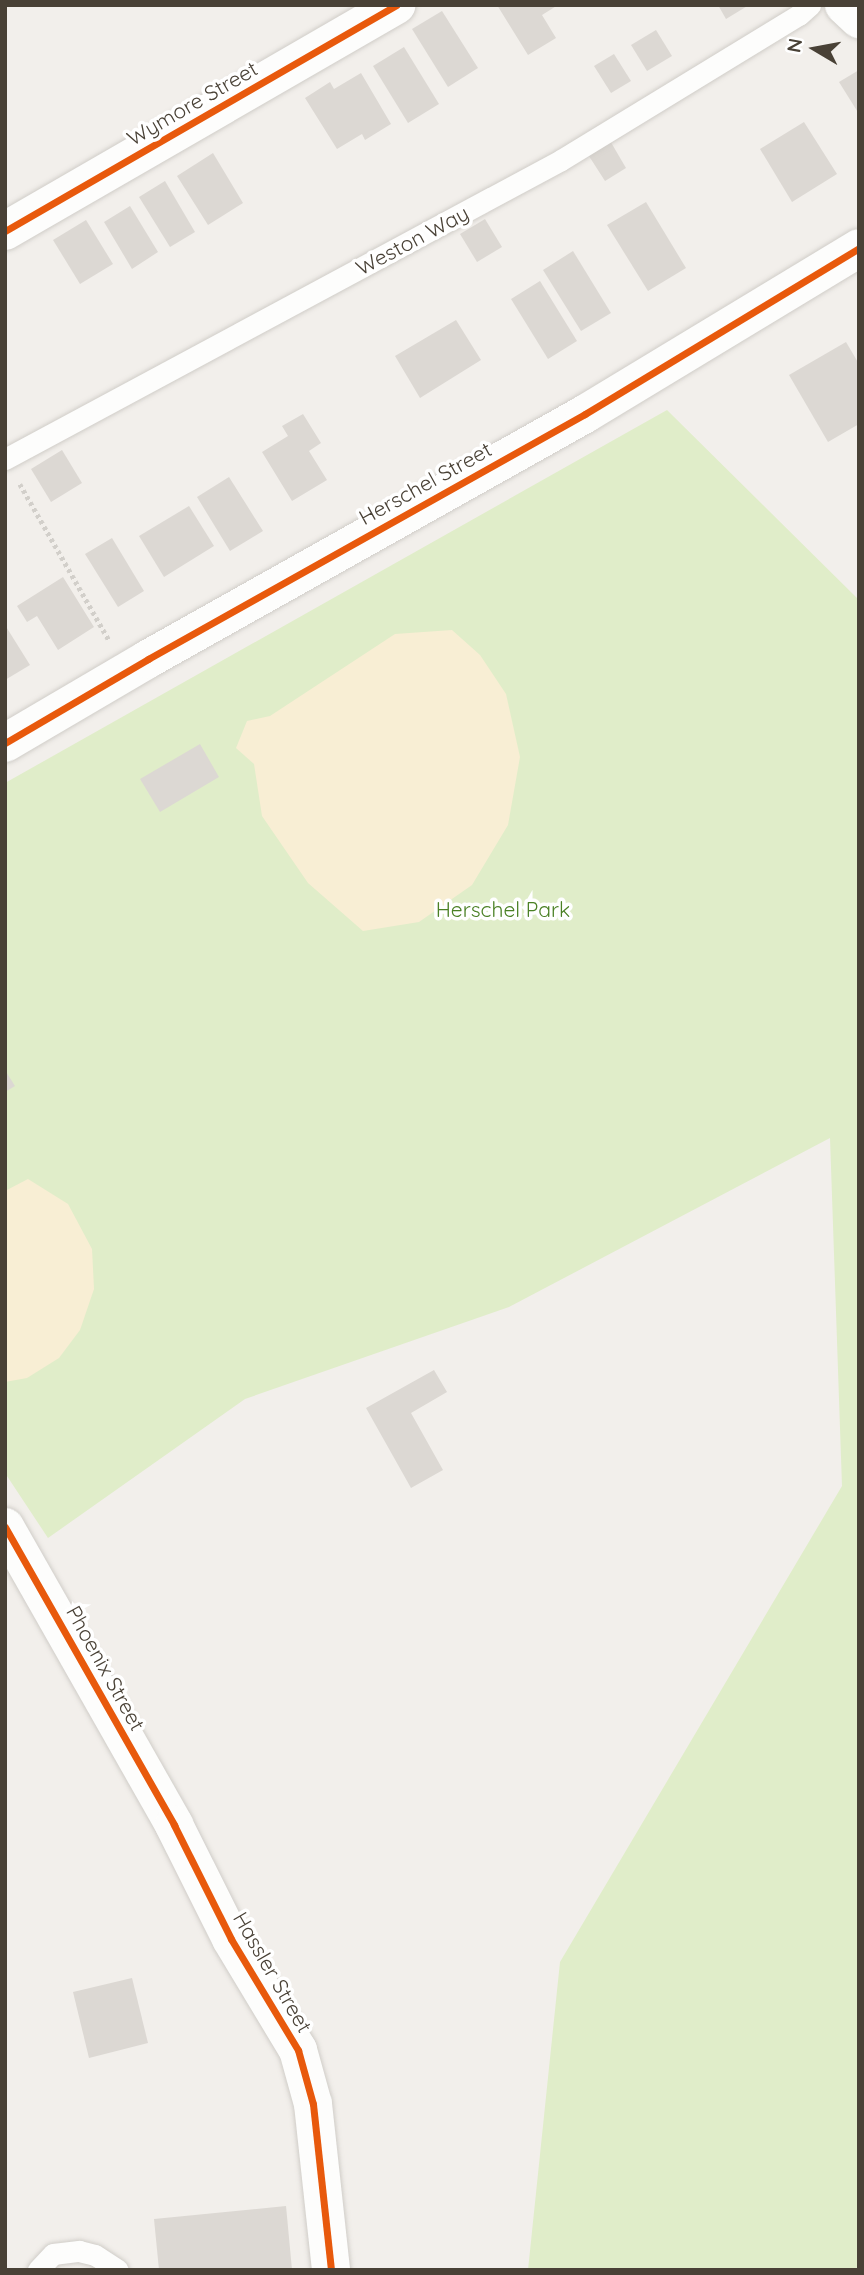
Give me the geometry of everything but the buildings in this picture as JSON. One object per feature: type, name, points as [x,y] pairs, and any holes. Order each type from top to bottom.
[{"type":"street","name":"Wymore Street","points":[[5,231],[396,5]]},
{"type":"street","points":[[844,5],[859,19]]},
{"type":"street","name":"Herschel Street","points":[[5,743],[585,414],[859,248]]},
{"type":"street","name":"Phoenix Street","points":[[7,1532],[174,1825]]},
{"type":"street","name":"Hassler Street","points":[[174,1825],[231,1939],[298,2050],[313,2104],[331,2270]]},
{"type":"lane","name":"Weston Way","points":[[5,459],[561,160],[788,22],[810,5]]},
{"type":"lane","points":[[38,2270],[53,2254],[79,2251],[95,2255],[118,2270]]},
{"type":"path","points":[[5,459],[127,672]]},
{"type":"green space","name":"Herschel Park","points":[[667,410],[859,600],[859,2270],[528,2270],[560,1962],[842,1486],[830,1138],[509,1307],[245,1399],[48,1538],[5,1473],[5,783]]},
{"type":"sand","points":[[452,630],[480,655],[506,694],[520,757],[508,825],[472,885],[419,922],[363,931],[308,883],[262,816],[254,764],[236,748],[247,721],[270,716],[395,634]]},
{"type":"sand","points":[[28,1179],[68,1204],[92,1249],[94,1289],[80,1330],[59,1358],[27,1378],[5,1382],[5,1191]]},
{"type":"cycle path","points":[[5,231],[396,5]]},
{"type":"cycle path","points":[[5,743],[148,659],[585,414],[859,248]]},
{"type":"cycle path","points":[[5,1527],[174,1825],[231,1939],[298,2050],[313,2104],[331,2270]]}]
